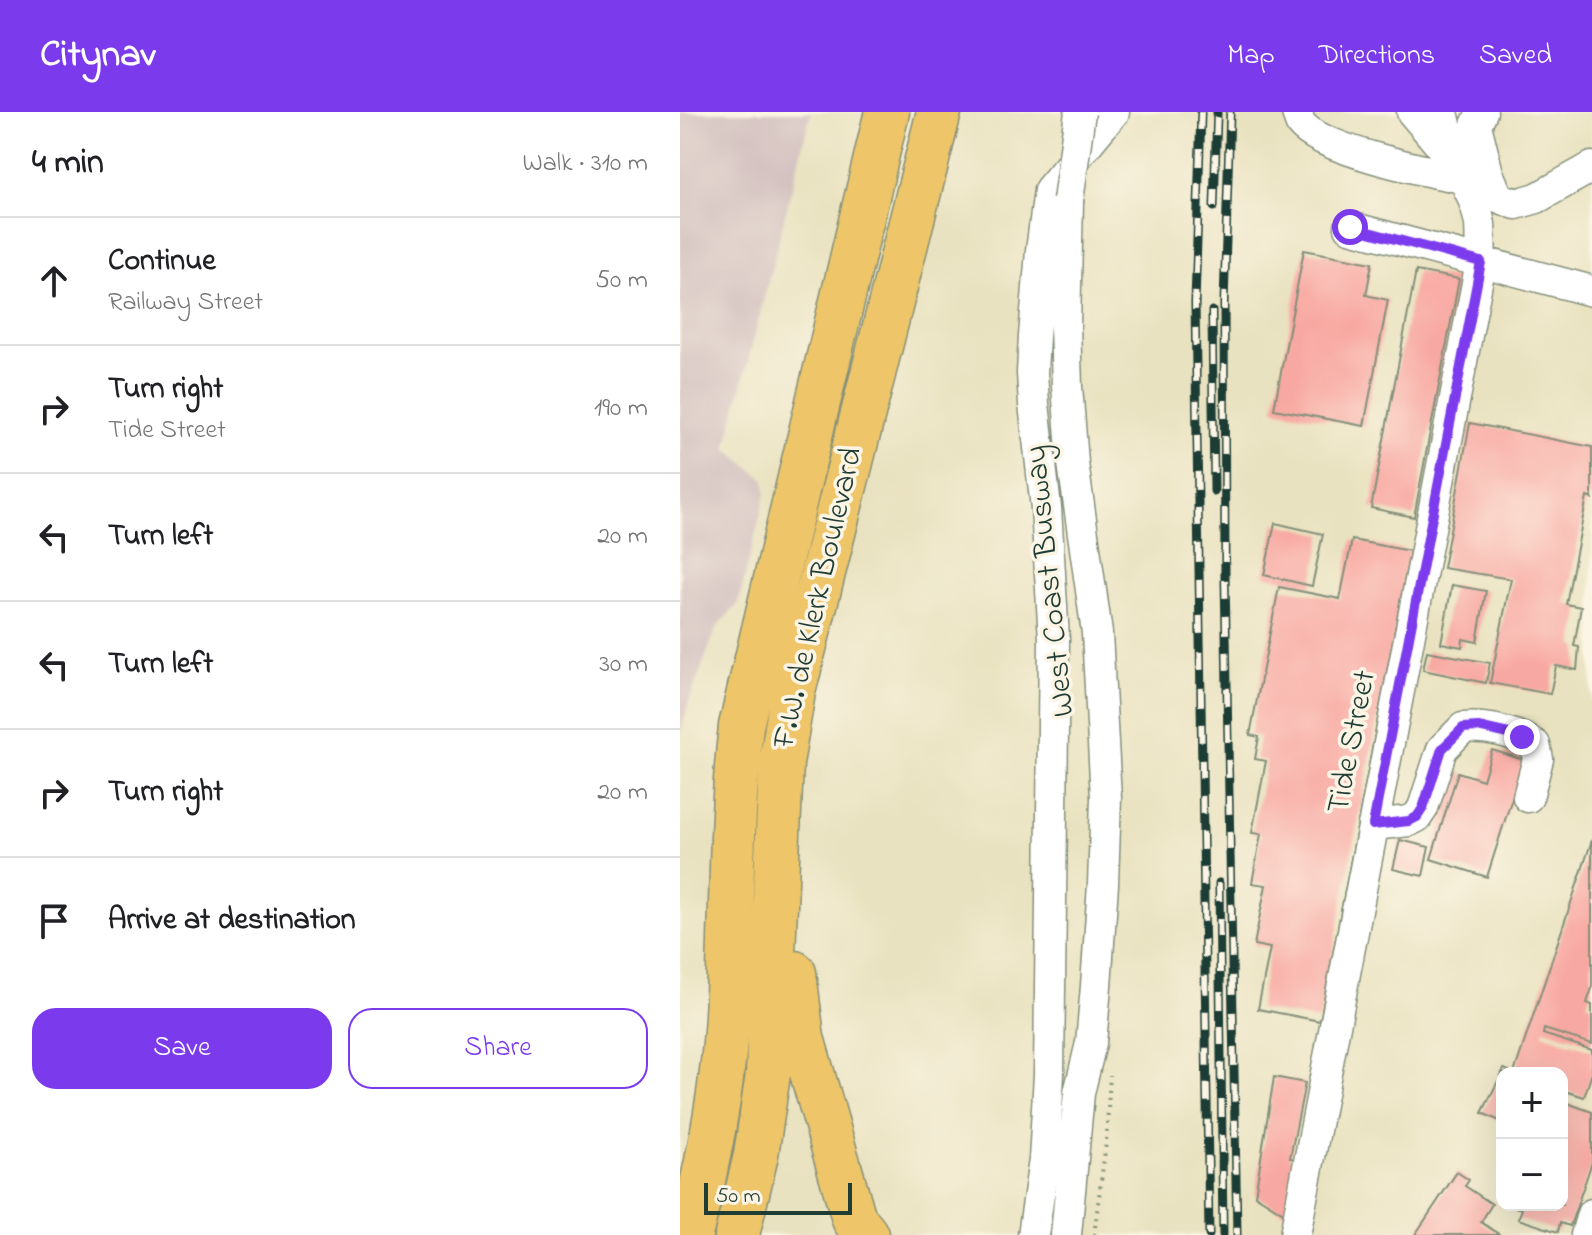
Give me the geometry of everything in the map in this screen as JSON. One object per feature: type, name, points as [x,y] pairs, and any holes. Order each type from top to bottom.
[{"type":"highway","points":[[817,409],[827,277],[858,112]]},
{"type":"highway","name":"F.W. de Klerk Boulevard","points":[[690,1235],[717,1109],[726,1030],[733,815],[741,726],[887,112]]},
{"type":"highway","name":"F.W. de Klerk Boulevard","points":[[737,1235],[756,1155],[768,1074],[781,763],[793,692],[939,112]]},
{"type":"highway","points":[[778,820],[792,905],[794,971],[802,1038],[854,1219],[866,1235]]},
{"type":"street","name":"West Coast Busway","points":[[1080,112],[1068,201],[1067,386],[1073,463],[1097,633],[1106,798],[1091,1043],[1093,1086],[1085,1235]]},
{"type":"street","points":[[1033,1235],[1044,1160],[1049,1074],[1054,639],[1033,361],[1049,190],[1114,112]]},
{"type":"street","points":[[1297,112],[1301,124],[1318,138],[1401,166],[1459,171]]},
{"type":"street","points":[[1315,112],[1322,120],[1459,171]]},
{"type":"street","points":[[1412,112],[1459,171]]},
{"type":"street","points":[[1443,112],[1459,171]]},
{"type":"street","points":[[1482,112],[1476,125],[1488,173],[1498,197],[1516,204],[1537,198],[1592,167]]},
{"type":"street","name":"Tide Street","points":[[1295,1235],[1481,262],[1479,222],[1459,171]]},
{"type":"street","points":[[1350,227],[1592,291]]},
{"type":"street","points":[[1373,825],[1409,821],[1417,817],[1423,808],[1442,749],[1463,728],[1478,727],[1522,737],[1535,745],[1538,759],[1528,797]]},
{"type":"street","name":"West Coast Busway","points":[[1066,1235],[1079,1093],[1091,1043]]},
{"type":"street","points":[[1586,1235],[1592,1214]]},
{"type":"shaded area","points":[[680,112],[811,112],[726,448],[765,480],[766,492],[738,604],[717,627],[689,701],[680,736]]},
{"type":"building","points":[[1304,250],[1372,263],[1366,295],[1388,300],[1364,426],[1274,409]]},
{"type":"building","points":[[1416,271],[1459,279],[1414,517],[1371,508]]},
{"type":"building","points":[[1470,423],[1592,447],[1592,499],[1587,497],[1566,604],[1581,607],[1574,646],[1579,647],[1577,670],[1556,666],[1550,694],[1490,683],[1511,579],[1443,568]]},
{"type":"building","points":[[1275,523],[1323,534],[1312,586],[1264,575]]},
{"type":"building","points":[[1352,540],[1410,551],[1320,1021],[1258,1009],[1270,948],[1254,945],[1266,885],[1252,883],[1261,834],[1252,833],[1266,761],[1255,759],[1259,737],[1250,735],[1279,587],[1340,599]]},
{"type":"building","points":[[1452,585],[1486,591],[1477,642],[1463,639],[1462,647],[1441,643]]},
{"type":"building","points":[[1427,651],[1490,663],[1486,683],[1423,670]]},
{"type":"building","points":[[1492,750],[1524,760],[1487,877],[1431,859],[1458,772],[1483,780]]},
{"type":"building","points":[[1400,840],[1429,847],[1423,876],[1393,869]]},
{"type":"building","points":[[1592,840],[1592,988],[1587,1003],[1592,1005],[1592,1044],[1544,1029],[1543,1034],[1592,1050],[1592,1073],[1584,1097],[1568,1092],[1568,1067],[1516,1067]]},
{"type":"building","points":[[1274,1077],[1305,1083],[1290,1158],[1295,1159],[1285,1214],[1255,1195]]},
{"type":"building","points":[[1496,1085],[1496,1119],[1482,1113]]},
{"type":"building","points":[[1568,1103],[1592,1112],[1592,1162],[1570,1226],[1560,1223],[1558,1232],[1518,1219],[1521,1211],[1568,1211]]},
{"type":"building","points":[[1457,1172],[1469,1180],[1465,1186],[1492,1204],[1481,1222],[1500,1235],[1415,1235]]},
{"type":"railway","points":[[1201,112],[1195,303],[1209,1235]]},
{"type":"railway","points":[[1214,207],[1217,112]]},
{"type":"railway","points":[[1230,112],[1224,303],[1225,577],[1237,1235]]},
{"type":"railway","points":[[1212,311],[1214,491]]},
{"type":"railway","points":[[1219,883],[1223,1235]]},
{"type":"route","points":[[1350,227],[1481,262],[1373,825],[1409,821],[1417,817],[1423,808],[1442,749],[1463,728],[1478,727],[1522,737]]}]
